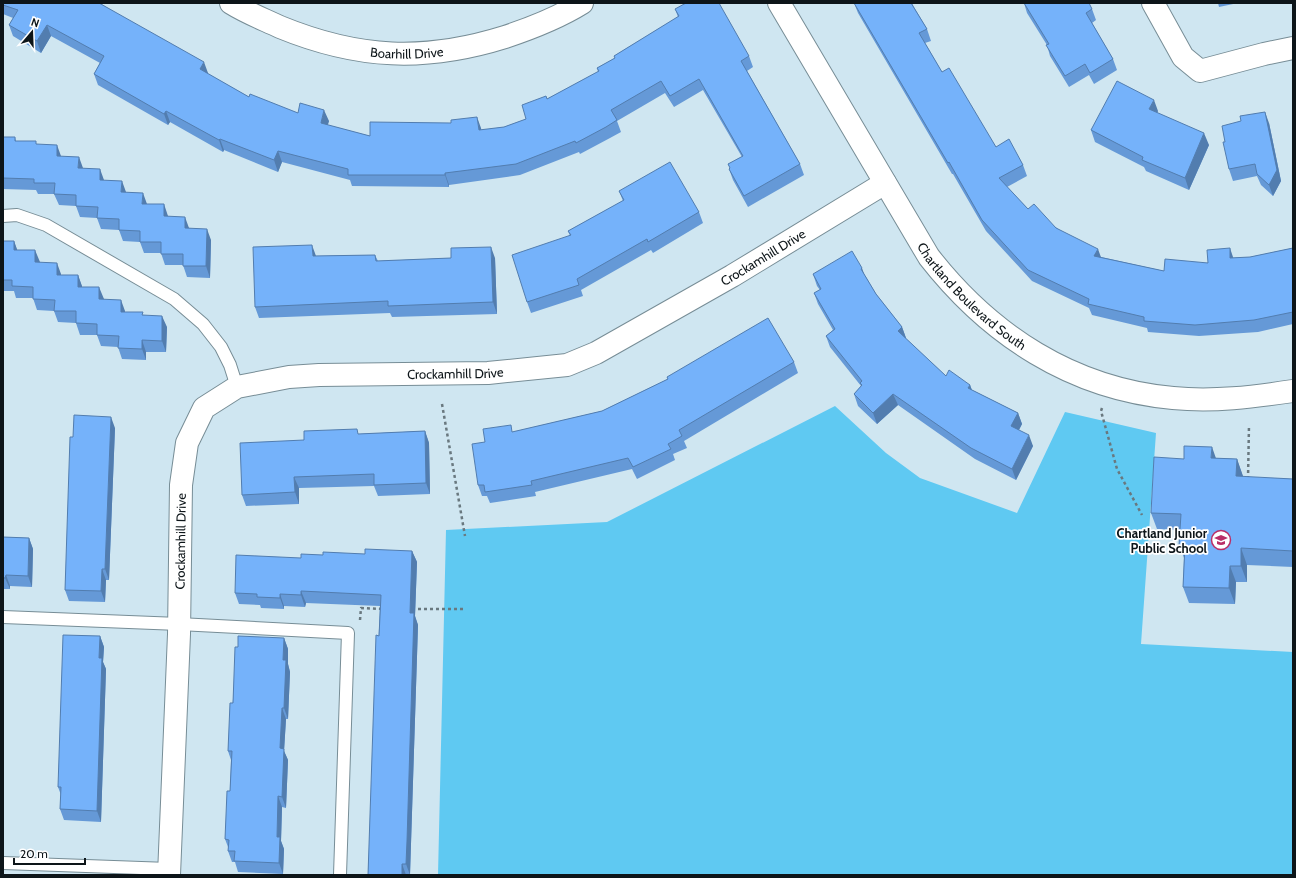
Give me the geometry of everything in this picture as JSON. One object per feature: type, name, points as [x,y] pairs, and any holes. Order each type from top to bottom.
[{"type":"street","name":"Boarhill Drive","points":[[231,3],[247,12],[306,38],[367,52],[399,54],[431,53],[461,49],[490,42],[529,29],[568,12],[582,3]]},
{"type":"street","name":"Chartland Boulevard South","points":[[779,3],[929,257],[966,300],[998,328],[1046,360],[1077,375],[1108,386],[1141,394],[1173,398],[1222,399],[1293,391]]},
{"type":"street","points":[[1153,3],[1183,57],[1200,71],[1293,48]]},
{"type":"street","name":"Crockamhill Drive","points":[[169,872],[180,624],[181,486],[187,443],[204,408],[237,387],[289,377],[488,373],[567,365],[596,353],[725,280],[885,183]]},
{"type":"lane","points":[[3,216],[17,215],[46,225],[174,299],[202,324],[221,346],[230,364],[237,387]]},
{"type":"lane","points":[[3,617],[180,624],[348,633],[340,875]]},
{"type":"lane","name":"Crockamhill Drive","points":[[3,863],[169,872]]},
{"type":"path","points":[[1108,386],[1101,411],[1117,469],[1142,515]]},
{"type":"path","points":[[442,404],[465,536]]},
{"type":"path","points":[[1248,487],[1249,426]]},
{"type":"path","points":[[348,633],[359,631],[361,608],[384,609]]},
{"type":"path","points":[[406,609],[466,609]]},
{"type":"shaded area","points":[[835,406],[886,453],[920,478],[1017,513],[1065,412],[1156,433],[1141,644],[1293,652],[1293,875],[438,875],[446,530],[607,522]]},
{"type":"building","points":[[3,3],[99,3],[204,62],[200,69],[249,97],[250,94],[298,113],[300,103],[324,110],[321,123],[370,136],[370,122],[451,123],[451,120],[477,117],[479,130],[504,127],[526,119],[522,105],[546,96],[547,99],[599,71],[597,68],[615,58],[614,56],[679,16],[675,9],[686,3],[719,3],[749,56],[741,61],[800,164],[744,196],[729,169],[728,164],[743,156],[699,79],[670,96],[661,81],[611,110],[617,120],[606,127],[576,143],[575,141],[516,164],[445,173],[445,175],[348,175],[348,169],[278,151],[274,160],[220,139],[219,140],[166,111],[164,114],[94,74],[104,56],[47,25],[37,41],[9,25],[18,10],[3,5]]},
{"type":"building","points":[[854,3],[911,3],[927,29],[919,33],[942,72],[949,68],[996,147],[1009,139],[1023,165],[999,178],[1028,209],[1034,204],[1056,228],[1098,249],[1094,256],[1164,271],[1165,259],[1208,263],[1207,250],[1230,248],[1230,258],[1250,257],[1293,248],[1293,312],[1254,320],[1195,325],[1144,321],[1144,317],[1088,304],[1089,299],[1028,270],[982,220]]},
{"type":"building","points":[[1024,3],[1089,3],[1092,9],[1086,13],[1113,59],[1090,73],[1085,64],[1065,76],[1046,45],[1049,44]]},
{"type":"building","points":[[1117,81],[1154,100],[1149,109],[1204,133],[1185,178],[1142,160],[1143,157],[1091,130]]},
{"type":"building","points":[[1265,112],[1277,170],[1269,185],[1257,174],[1255,164],[1229,169],[1223,142],[1225,142],[1222,126],[1241,121],[1240,116]]},
{"type":"building","points":[[3,137],[15,137],[15,141],[36,141],[36,144],[57,145],[57,156],[79,157],[78,168],[100,169],[100,180],[122,181],[121,192],[143,193],[142,204],[164,204],[164,216],[185,217],[185,228],[207,229],[206,266],[183,266],[183,254],[161,254],[161,242],[140,242],[140,231],[119,230],[119,219],[97,218],[98,207],[76,206],[76,195],[54,194],[55,183],[34,183],[34,179],[3,178]]},
{"type":"building","points":[[670,162],[699,212],[648,242],[647,239],[577,279],[579,285],[527,302],[512,255],[571,235],[568,231],[624,200],[619,191]]},
{"type":"building","points":[[3,241],[14,241],[14,250],[35,250],[35,262],[57,263],[57,275],[78,275],[78,287],[99,287],[99,299],[121,300],[121,312],[143,312],[142,315],[162,316],[162,341],[142,340],[142,349],[118,348],[119,336],[97,335],[97,324],[76,323],[76,311],[54,311],[55,300],[33,299],[33,287],[12,286],[12,280],[3,280]]},
{"type":"building","points":[[312,245],[313,256],[375,255],[376,261],[451,258],[451,248],[491,247],[493,302],[388,306],[388,301],[255,307],[253,247]]},
{"type":"building","points":[[852,251],[876,294],[902,327],[898,331],[946,376],[949,370],[970,385],[968,388],[1018,413],[1011,426],[1029,435],[1012,469],[971,448],[893,394],[873,413],[854,394],[862,385],[860,383],[862,381],[826,336],[835,329],[814,293],[821,289],[813,274]]},
{"type":"building","points":[[768,318],[794,362],[679,430],[682,436],[668,444],[671,449],[633,467],[628,458],[531,481],[532,485],[485,492],[484,485],[478,485],[472,444],[485,442],[483,429],[511,425],[512,432],[602,411],[668,379],[667,377]]},
{"type":"building","points":[[74,415],[111,417],[105,569],[102,569],[101,591],[65,590],[70,437],[73,437]]},
{"type":"building","points":[[357,429],[358,434],[425,431],[426,483],[374,485],[374,474],[294,477],[295,492],[242,495],[240,443],[304,440],[304,431]]},
{"type":"building","points":[[1184,446],[1212,447],[1211,458],[1237,459],[1236,476],[1293,479],[1293,551],[1241,548],[1241,566],[1230,566],[1229,588],[1183,587],[1185,545],[1179,545],[1181,514],[1151,513],[1154,457],[1184,459]]},
{"type":"building","points":[[3,537],[29,538],[28,576],[6,575],[5,578],[3,578]]},
{"type":"building","points":[[365,549],[412,551],[410,613],[414,613],[407,841],[406,864],[402,864],[402,875],[368,875],[376,635],[379,636],[381,595],[301,591],[301,595],[280,594],[280,598],[257,597],[257,594],[235,593],[236,555],[301,558],[301,554],[323,555],[323,552],[365,554]]},
{"type":"building","points":[[63,635],[100,636],[99,658],[102,658],[97,811],[60,809],[61,787],[58,787]]},
{"type":"building","points":[[238,636],[284,638],[283,660],[286,660],[284,708],[282,708],[280,748],[284,749],[282,797],[278,796],[277,837],[280,837],[279,863],[234,861],[235,851],[228,851],[229,840],[225,839],[227,791],[230,791],[232,751],[228,751],[230,703],[233,703],[235,647],[238,647]]},
{"type":"place","name":"Chartland Junior Public School","points":[[1221,540]]}]
